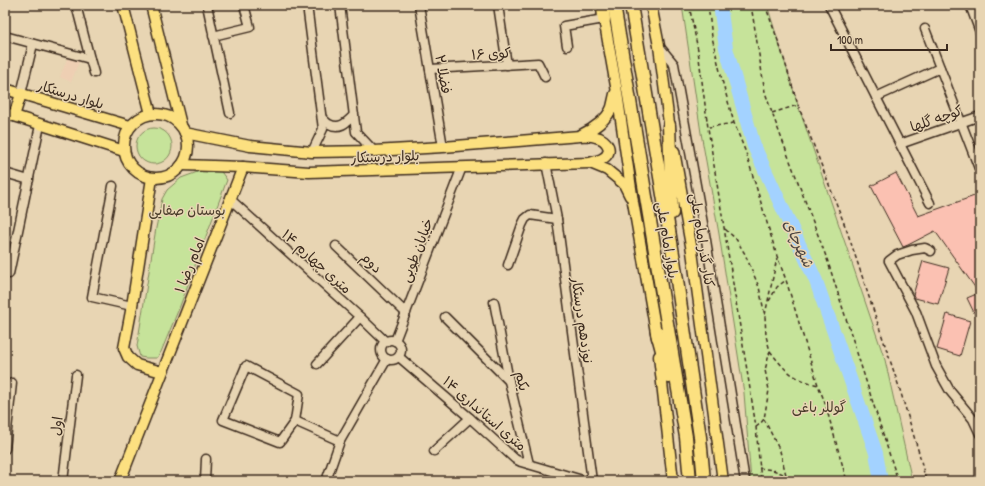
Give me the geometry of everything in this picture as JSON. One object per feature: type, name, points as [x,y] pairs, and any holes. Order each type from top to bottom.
[{"type":"highway","points":[[602,5],[604,19]]},
{"type":"highway","name":"بلوار امام علی","points":[[614,5],[686,437],[690,481]]},
{"type":"highway","name":"بلوار امام علی","points":[[631,5],[674,260],[700,437],[704,481]]},
{"type":"highway","points":[[669,124],[674,260]]},
{"type":"highway","points":[[657,332],[686,437]]},
{"type":"main road","points":[[123,5],[151,114]]},
{"type":"main road","points":[[151,5],[183,129],[188,141],[188,149],[182,165],[176,171],[161,178],[152,178],[136,172],[126,159],[123,142],[130,126],[135,120],[143,116],[159,113],[175,120],[183,129]]},
{"type":"main road","name":"کنار گذر امام علی","points":[[651,5],[659,46],[669,124],[692,251],[723,481]]},
{"type":"main road","points":[[604,19],[616,86],[633,202],[657,332],[673,481]]},
{"type":"main road","points":[[580,136],[592,130],[612,108],[616,86]]},
{"type":"main road","name":"بلوار درستکار","points":[[5,89],[130,126]]},
{"type":"main road","points":[[21,94],[10,115],[124,151]]},
{"type":"main road","name":"بلوار درستکار","points":[[182,165],[242,167],[309,172],[462,167],[590,162],[602,159],[607,155],[609,149],[606,142],[596,136],[580,136],[443,147],[374,151],[312,152],[250,146],[183,129]]},
{"type":"main road","points":[[590,162],[608,170],[624,184],[633,202]]},
{"type":"main road","name":"امام رضا ۱","points":[[120,481],[242,167]]},
{"type":"main road","points":[[152,178],[124,348],[128,357],[137,365],[162,372]]},
{"type":"street","points":[[76,5],[94,73]]},
{"type":"street","points":[[206,5],[230,114]]},
{"type":"street","points":[[213,36],[250,27],[244,5]]},
{"type":"street","points":[[307,5],[323,129],[312,152]]},
{"type":"street","points":[[340,5],[356,132],[374,151]]},
{"type":"street","name":"فضلا ۲","points":[[419,5],[443,147]]},
{"type":"street","points":[[498,5],[507,65]]},
{"type":"street","points":[[829,5],[930,203]]},
{"type":"street","points":[[970,5],[980,32]]},
{"type":"street","points":[[567,46],[564,26],[604,19]]},
{"type":"street","points":[[925,29],[980,170]]},
{"type":"street","points":[[5,36],[90,60]]},
{"type":"street","points":[[21,94],[33,44]]},
{"type":"street","points":[[659,46],[674,64],[706,240],[745,481]]},
{"type":"street","name":"کوی ۱۶","points":[[430,69],[538,63],[545,77]]},
{"type":"street","points":[[876,97],[940,68]]},
{"type":"street","points":[[322,118],[329,125],[338,126],[346,124],[354,115]]},
{"type":"street","name":"کوچه گلها","points":[[900,144],[980,116]]},
{"type":"street","points":[[8,274],[40,125]]},
{"type":"street","name":"نوزدهم درستکار","points":[[546,163],[557,219],[592,481]]},
{"type":"street","name":"خیابان طوبی","points":[[390,342],[406,313],[462,167]]},
{"type":"street","points":[[5,173],[29,180]]},
{"type":"street","points":[[113,186],[92,297],[132,306]]},
{"type":"street","name":"۱۴ متری چهارم","points":[[230,199],[360,317],[390,342]]},
{"type":"street","points":[[508,265],[525,219],[530,215],[557,219]]},
{"type":"street","name":"دوم","points":[[336,246],[406,313]]},
{"type":"street","points":[[931,250],[925,248],[912,250],[897,255],[889,261],[916,312],[936,366],[950,391],[973,419],[980,434]]},
{"type":"street","name":"یکم","points":[[494,302],[509,381],[529,464]]},
{"type":"street","points":[[317,364],[360,317]]},
{"type":"street","points":[[445,318],[509,381]]},
{"type":"street","points":[[390,342],[398,344],[401,348],[399,357],[391,360],[387,359],[383,356],[381,351],[382,346],[390,342]]},
{"type":"street","name":"۱۴ متری استانداری","points":[[399,357],[521,462],[586,481]]},
{"type":"street","points":[[326,481],[340,440],[387,359]]},
{"type":"street","points":[[246,366],[299,394],[295,421],[280,442],[223,420],[246,366]]},
{"type":"street","name":"اول","points":[[63,481],[76,375]]},
{"type":"street","points":[[5,449],[12,383]]},
{"type":"street","points":[[434,451],[470,418]]},
{"type":"street","points":[[295,421],[340,440]]},
{"type":"street","points":[[205,481],[206,459]]},
{"type":"path","points":[[689,5],[698,50],[708,128],[756,427],[760,481]]},
{"type":"path","points":[[708,5],[712,37],[734,123],[746,153],[777,256],[824,400],[847,481]]},
{"type":"path","points":[[751,5],[765,92],[827,259],[898,481]]},
{"type":"path","points":[[765,5],[781,49],[798,105],[847,231],[900,390],[926,481]]},
{"type":"path","points":[[772,113],[798,105]]},
{"type":"path","points":[[708,128],[734,123]]},
{"type":"path","points":[[725,229],[736,239],[745,254],[759,287],[765,316],[766,336],[770,351],[787,371],[796,378],[818,384]]},
{"type":"path","points":[[765,316],[777,256]]},
{"type":"path","points":[[768,304],[777,287],[786,280]]},
{"type":"path","points":[[756,427],[764,419],[769,390],[764,370],[770,351]]},
{"type":"path","points":[[764,419],[780,451],[786,474],[786,481]]},
{"type":"path","points":[[759,468],[774,470],[786,474]]},
{"type":"shaded area","points":[[69,54],[80,59],[71,82],[60,77]]},
{"type":"green space","name":"گوللر باغی","points":[[682,5],[767,5],[798,105],[885,360],[912,481],[751,481],[744,393],[719,234],[701,133]]},
{"type":"green space","points":[[157,128],[167,133],[171,139],[171,153],[167,159],[161,163],[151,164],[141,159],[137,153],[136,143],[141,133],[147,129]]},
{"type":"green space","name":"بوستان صفایی","points":[[217,169],[227,180],[180,306],[161,352],[157,358],[140,357],[137,346],[162,199],[167,190],[181,178],[203,170]]},
{"type":"building","points":[[896,173],[918,216],[980,194],[980,325],[967,298],[979,293],[935,231],[903,247],[871,186]]},
{"type":"building","points":[[923,261],[949,268],[938,304],[915,298],[913,295]]},
{"type":"building","points":[[947,314],[970,321],[960,356],[937,349]]},
{"type":"waterway","name":"شهرچای","points":[[720,5],[726,48],[754,146],[816,281],[876,453],[881,481]]}]
